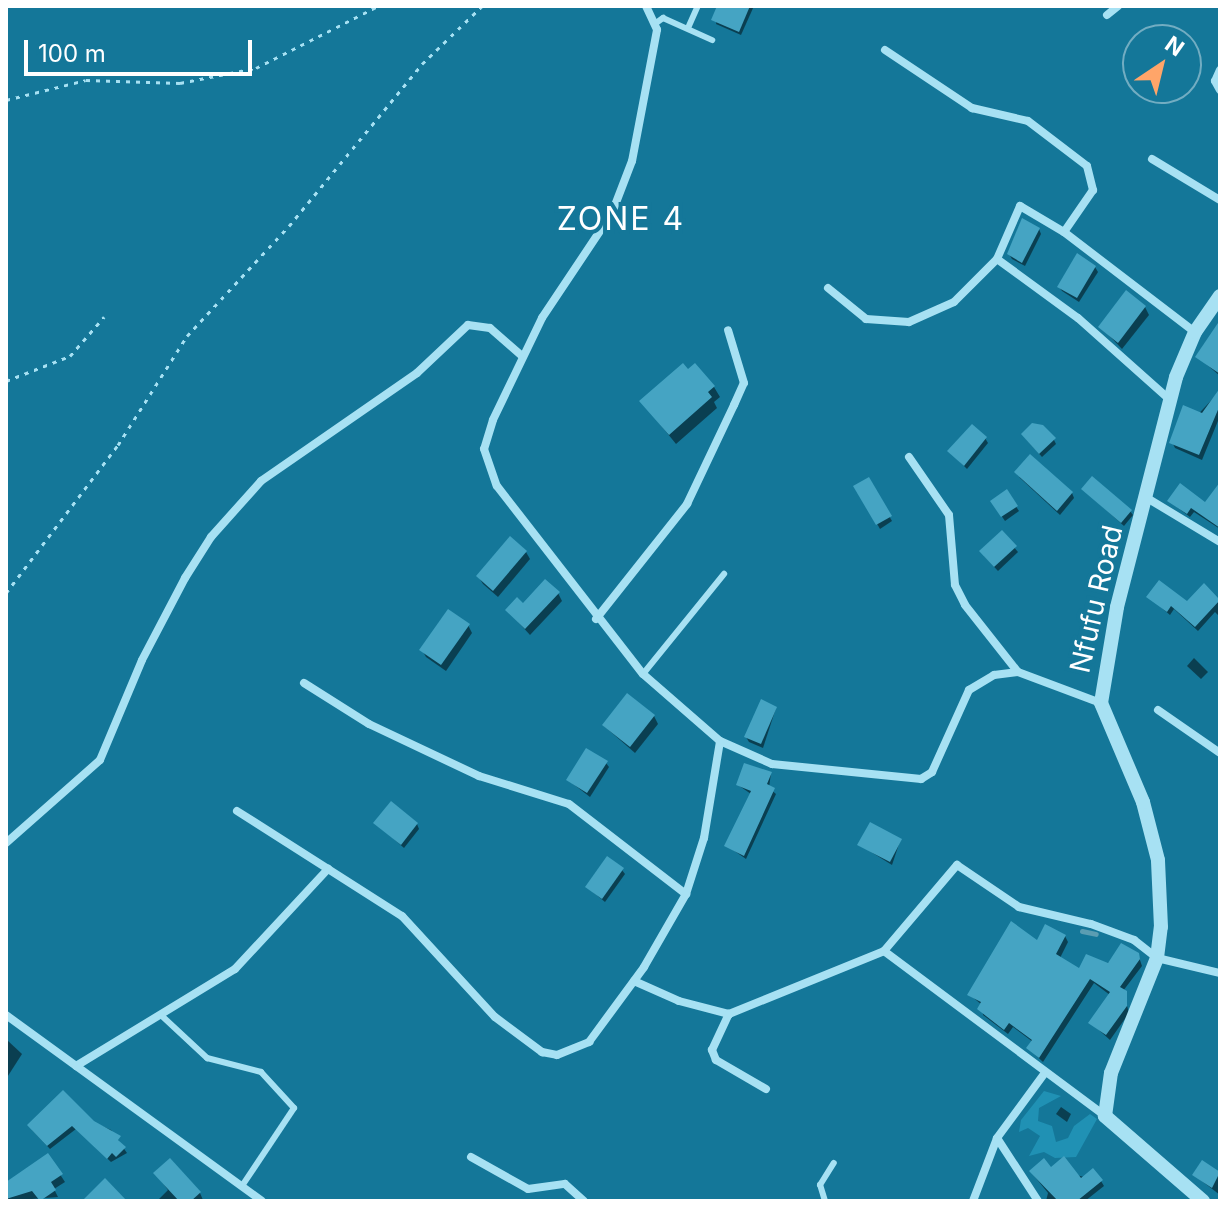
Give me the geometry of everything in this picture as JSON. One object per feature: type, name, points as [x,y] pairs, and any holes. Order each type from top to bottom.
[{"type":"street","points":[[646,6],[656,23],[635,148],[612,213],[521,355],[484,449],[488,469],[596,619],[643,674],[720,741],[772,764],[921,779],[932,772],[969,690],[994,675],[1018,672],[1101,703]]},
{"type":"street","points":[[1107,15],[1118,6]]},
{"type":"street","points":[[885,50],[972,108],[1028,121],[1087,166],[1093,190],[1064,232]]},
{"type":"street","points":[[1220,70],[1215,81],[1220,90]]},
{"type":"street","points":[[1152,159],[1220,200]]},
{"type":"street","points":[[828,288],[866,319],[909,322],[954,302],[997,259],[1020,206],[1064,232],[1195,332]]},
{"type":"street","points":[[997,259],[1078,318],[1170,400]]},
{"type":"street","name":"Nfufu Road","points":[[1105,1116],[1111,1073],[1157,958],[1158,860],[1143,802],[1101,703],[1117,607],[1170,400],[1195,332],[1220,296]]},
{"type":"street","points":[[6,843],[100,760],[142,660],[185,578],[211,537],[261,481],[417,373],[468,325],[490,328],[521,355]]},
{"type":"street","points":[[596,619],[687,504],[734,405],[744,383],[728,330]]},
{"type":"street","points":[[909,457],[949,515],[955,585],[965,605],[1018,672]]},
{"type":"street","points":[[1147,498],[1220,542]]},
{"type":"street","points":[[304,683],[340,709],[442,759],[569,804],[686,894]]},
{"type":"street","points":[[1158,710],[1220,753]]},
{"type":"street","points":[[237,811],[402,916],[495,1017],[542,1052],[570,1053],[589,1042],[634,981],[686,894],[704,838],[720,741]]},
{"type":"street","points":[[634,981],[679,1001],[729,1014],[884,951],[957,865],[1019,907],[1120,934],[1157,958],[1220,973]]},
{"type":"street","points":[[76,1066],[162,1016],[253,956],[328,869]]},
{"type":"street","points":[[884,951],[1044,1074],[1105,1116],[1203,1201]]},
{"type":"street","points":[[729,1014],[712,1050],[716,1060],[766,1089]]},
{"type":"street","points":[[6,1015],[262,1201]]},
{"type":"street","points":[[973,1201],[997,1138],[1044,1074]]},
{"type":"street","points":[[997,1138],[1038,1201]]},
{"type":"street","points":[[471,1157],[528,1189],[565,1184],[584,1201]]},
{"type":"lane","points":[[688,28],[698,6]]},
{"type":"lane","points":[[656,23],[663,18],[712,40]]},
{"type":"lane","points":[[643,674],[724,574]]},
{"type":"lane","points":[[162,1016],[207,1058],[261,1072],[294,1108],[242,1186]]},
{"type":"lane","points":[[825,1201],[820,1185],[834,1163]]},
{"type":"path","points":[[6,100],[86,80],[180,83],[256,68],[378,6]]},
{"type":"path","points":[[428,6],[440,6]]},
{"type":"path","points":[[6,593],[118,445],[187,336],[289,226],[422,64],[482,6]]},
{"type":"path","points":[[6,381],[70,356],[104,317]]},
{"type":"shaded area","points":[[1044,1091],[1061,1096],[1039,1108],[1038,1121],[1052,1126],[1056,1142],[1068,1138],[1074,1126],[1090,1114],[1097,1119],[1076,1157],[1055,1158],[1044,1152],[1029,1156],[1040,1136],[1028,1128],[1019,1132],[1021,1120]]},
{"type":"building","points":[[717,6],[750,6],[739,32],[711,20]]},
{"type":"building","points":[[1022,218],[1040,228],[1022,263],[1007,254]]},
{"type":"building","points":[[1077,253],[1096,266],[1077,298],[1057,287]]},
{"type":"building","points":[[1126,290],[1146,306],[1118,343],[1098,327]]},
{"type":"building","points":[[1220,320],[1220,374],[1195,357]]},
{"type":"building","points":[[683,363],[688,369],[695,363],[715,386],[708,392],[712,397],[669,435],[639,401]]},
{"type":"building","points":[[1220,388],[1220,405],[1199,455],[1169,443],[1183,405],[1202,413]]},
{"type":"building","points":[[1032,423],[1043,425],[1056,438],[1039,454],[1021,434]]},
{"type":"building","points":[[972,424],[987,437],[964,466],[947,451]]},
{"type":"building","points":[[1030,454],[1073,492],[1057,511],[1014,472]]},
{"type":"building","points":[[1092,476],[1132,510],[1121,523],[1081,489]]},
{"type":"building","points":[[869,477],[892,516],[876,525],[853,486]]},
{"type":"building","points":[[1220,482],[1220,528],[1191,508],[1187,514],[1167,501],[1180,483],[1205,502]]},
{"type":"building","points":[[1007,489],[1018,506],[1001,517],[990,501]]},
{"type":"building","points":[[1002,530],[1017,546],[994,567],[979,551]]},
{"type":"building","points":[[510,536],[527,551],[493,591],[476,576]]},
{"type":"building","points":[[545,579],[560,592],[525,629],[505,610],[517,597],[523,603]]},
{"type":"building","points":[[1159,580],[1187,601],[1204,583],[1220,600],[1195,627],[1171,606],[1167,612],[1146,597]]},
{"type":"building","points":[[448,609],[470,624],[441,665],[419,650]]},
{"type":"building","points":[[627,693],[655,715],[630,747],[602,725]]},
{"type":"building","points":[[761,699],[777,707],[761,744],[744,737]]},
{"type":"building","points":[[586,748],[608,761],[587,793],[566,780]]},
{"type":"building","points":[[744,763],[772,772],[767,784],[775,788],[744,856],[724,846],[751,791],[736,785]]},
{"type":"building","points":[[391,801],[418,823],[401,845],[373,823]]},
{"type":"building","points":[[870,822],[902,839],[890,862],[857,845]]},
{"type":"building","points":[[607,856],[624,868],[602,899],[585,887]]},
{"type":"building","points":[[1011,921],[1037,940],[1045,924],[1066,935],[1056,954],[1079,968],[1086,954],[1108,963],[1121,943],[1139,953],[1140,959],[1120,987],[1127,991],[1127,1006],[1106,1035],[1088,1023],[1110,992],[1090,979],[1039,1058],[1026,1048],[1032,1040],[1009,1023],[1004,1030],[977,1009],[981,1002],[967,995]]},
{"type":"building","points":[[63,1090],[94,1121],[121,1136],[118,1140],[126,1147],[116,1157],[112,1153],[107,1159],[72,1126],[47,1146],[27,1125]]},
{"type":"building","points":[[48,1153],[63,1174],[51,1182],[56,1190],[40,1201],[32,1191],[6,1199],[6,1182]]},
{"type":"building","points":[[1064,1156],[1081,1178],[1093,1168],[1103,1180],[1077,1201],[1058,1201],[1029,1171],[1044,1158],[1051,1167]]},
{"type":"building","points":[[170,1158],[201,1192],[191,1201],[179,1201],[153,1173]]},
{"type":"building","points":[[1202,1160],[1220,1172],[1212,1188],[1192,1175]]},
{"type":"building","points":[[105,1178],[127,1201],[82,1201]]},
{"type":"waterway","points":[[1082,931],[1096,934]]},
{"type":"district","name":"ZONE 4","points":[[621,219]]}]
